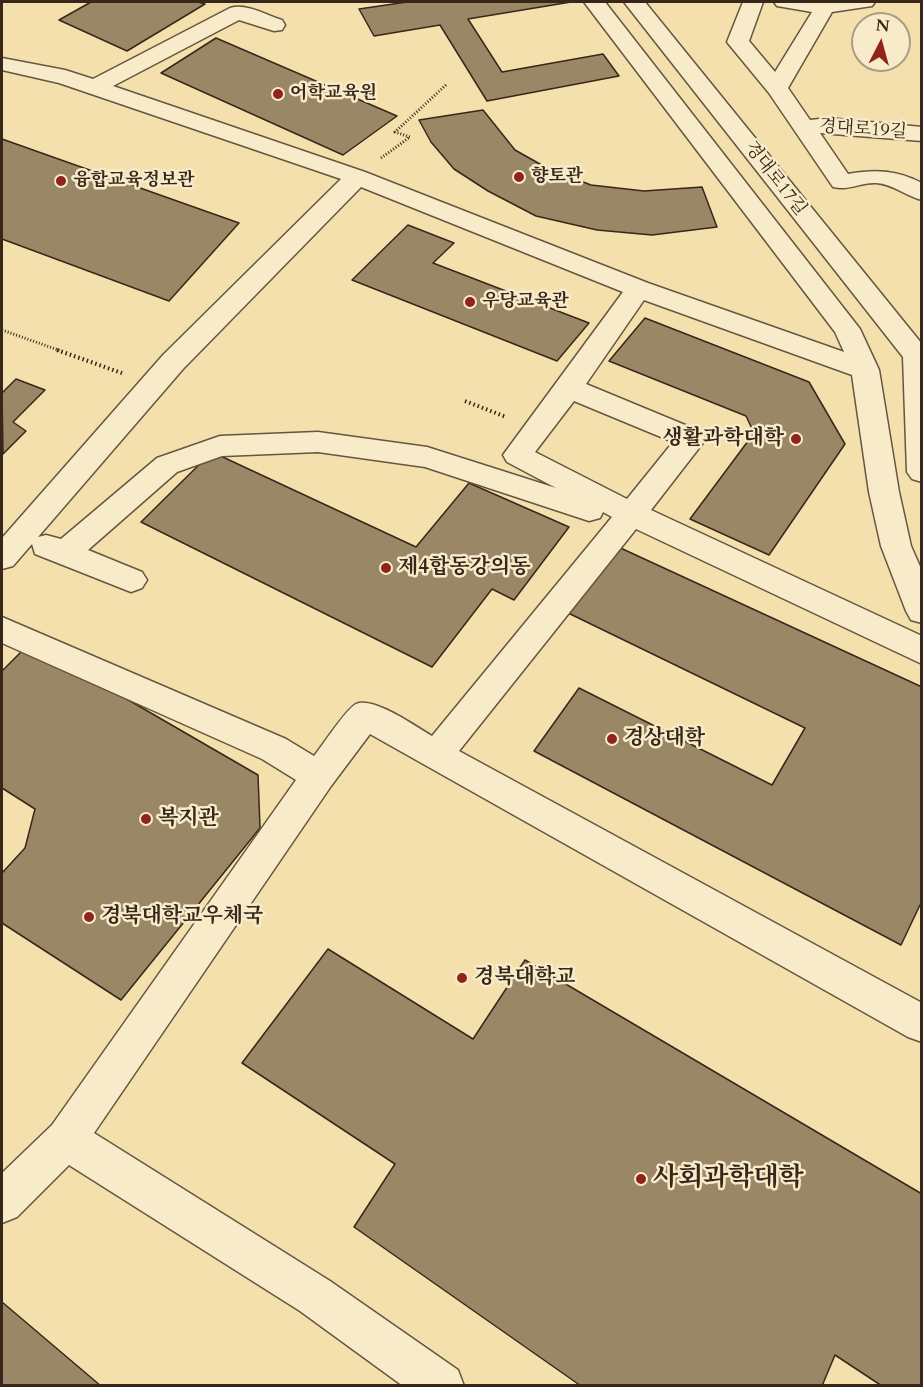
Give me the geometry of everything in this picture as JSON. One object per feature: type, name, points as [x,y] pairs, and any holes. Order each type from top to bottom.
[{"type":"street","points":[[212,2],[274,26]]},
{"type":"street","points":[[594,2],[847,329],[865,370],[884,492],[896,546],[921,611]]},
{"type":"street","name":"경대로17길","points":[[634,2],[817,191],[919,356],[921,472]]},
{"type":"street","points":[[753,2],[738,42],[777,88],[805,126],[817,191],[876,176],[903,183],[921,193]]},
{"type":"street","points":[[784,2],[825,7],[862,2]]},
{"type":"street","points":[[777,88],[825,7]]},
{"type":"street","points":[[93,88],[237,12]]},
{"type":"street","points":[[2,64],[65,77],[357,177],[639,289],[865,370]]},
{"type":"street","name":"경대로19길","points":[[805,126],[828,125],[921,134]]},
{"type":"street","points":[[11,547],[153,385],[357,177]]},
{"type":"street","points":[[639,289],[570,388],[517,455],[628,518],[921,651]]},
{"type":"street","points":[[436,755],[692,439],[570,388]]},
{"type":"street","points":[[64,554],[167,465],[220,446],[318,442],[427,457],[628,518]]},
{"type":"street","points":[[11,547],[64,554],[131,580]]},
{"type":"street","points":[[2,628],[274,749],[319,776]]},
{"type":"street","points":[[2,1202],[66,1139],[319,776],[365,715],[921,1024]]},
{"type":"street","points":[[66,1139],[315,1296],[442,1386]]},
{"type":"path","points":[[357,177],[410,137],[394,132],[447,84]]},
{"type":"path","points":[[2,330],[153,385]]},
{"type":"path","points":[[465,401],[538,429]]},
{"type":"building","points":[[91,2],[198,2],[205,4],[127,51],[59,20]]},
{"type":"building","points":[[407,2],[571,2],[468,19],[502,72],[603,54],[619,76],[487,101],[440,25],[374,36],[359,9]]},
{"type":"building","name":"어학교육원","points":[[216,38],[397,116],[343,155],[161,73]]},
{"type":"building","name":"향토관","points":[[483,110],[515,150],[547,168],[591,185],[644,191],[702,187],[717,227],[652,235],[597,230],[536,216],[488,191],[454,169],[431,142],[419,120]]},
{"type":"building","name":"융합교육정보관","points":[[2,139],[239,223],[169,301],[2,239]]},
{"type":"building","name":"우당교육관","points":[[408,225],[454,243],[433,263],[589,323],[557,361],[352,280]]},
{"type":"building","name":"생활과학대학","points":[[645,318],[809,382],[845,444],[769,555],[690,519],[754,433],[746,416],[609,361]]},
{"type":"building","points":[[16,379],[45,390],[13,422],[26,431],[3,454],[2,393]]},
{"type":"building","name":"제4합동강의동","points":[[212,452],[416,547],[469,483],[569,527],[514,600],[492,589],[432,667],[141,522]]},
{"type":"building","name":"경상대학","points":[[614,545],[922,687],[922,906],[920,905],[901,945],[534,751],[579,688],[772,785],[805,728],[564,611]]},
{"type":"building","name":"복지관","points":[[30,643],[258,775],[260,828],[121,1000],[2,923],[2,873],[25,848],[35,809],[2,788],[2,671]]},
{"type":"building","name":"사회과학대학","points":[[328,949],[473,1039],[525,960],[922,1194],[922,1386],[882,1386],[835,1355],[822,1386],[581,1386],[354,1227],[395,1164],[242,1063]]},
{"type":"building","points":[[2,1302],[101,1386],[2,1386]]},
{"type":"place","name":"어학교육원","points":[[278,94]]},
{"type":"place","name":"향토관","points":[[519,177]]},
{"type":"place","name":"융합교육정보관","points":[[61,181]]},
{"type":"place","name":"우당교육관","points":[[470,302]]},
{"type":"place","name":"생활과학대학","points":[[796,439]]},
{"type":"place","name":"제4합동강의동","points":[[386,568]]},
{"type":"place","name":"경상대학","points":[[612,739]]},
{"type":"place","name":"복지관","points":[[146,819]]},
{"type":"place","name":"경북대학교우체국","points":[[89,917]]},
{"type":"place","name":"경북대학교","points":[[462,978]]},
{"type":"place","name":"사회과학대학","points":[[641,1179]]}]
